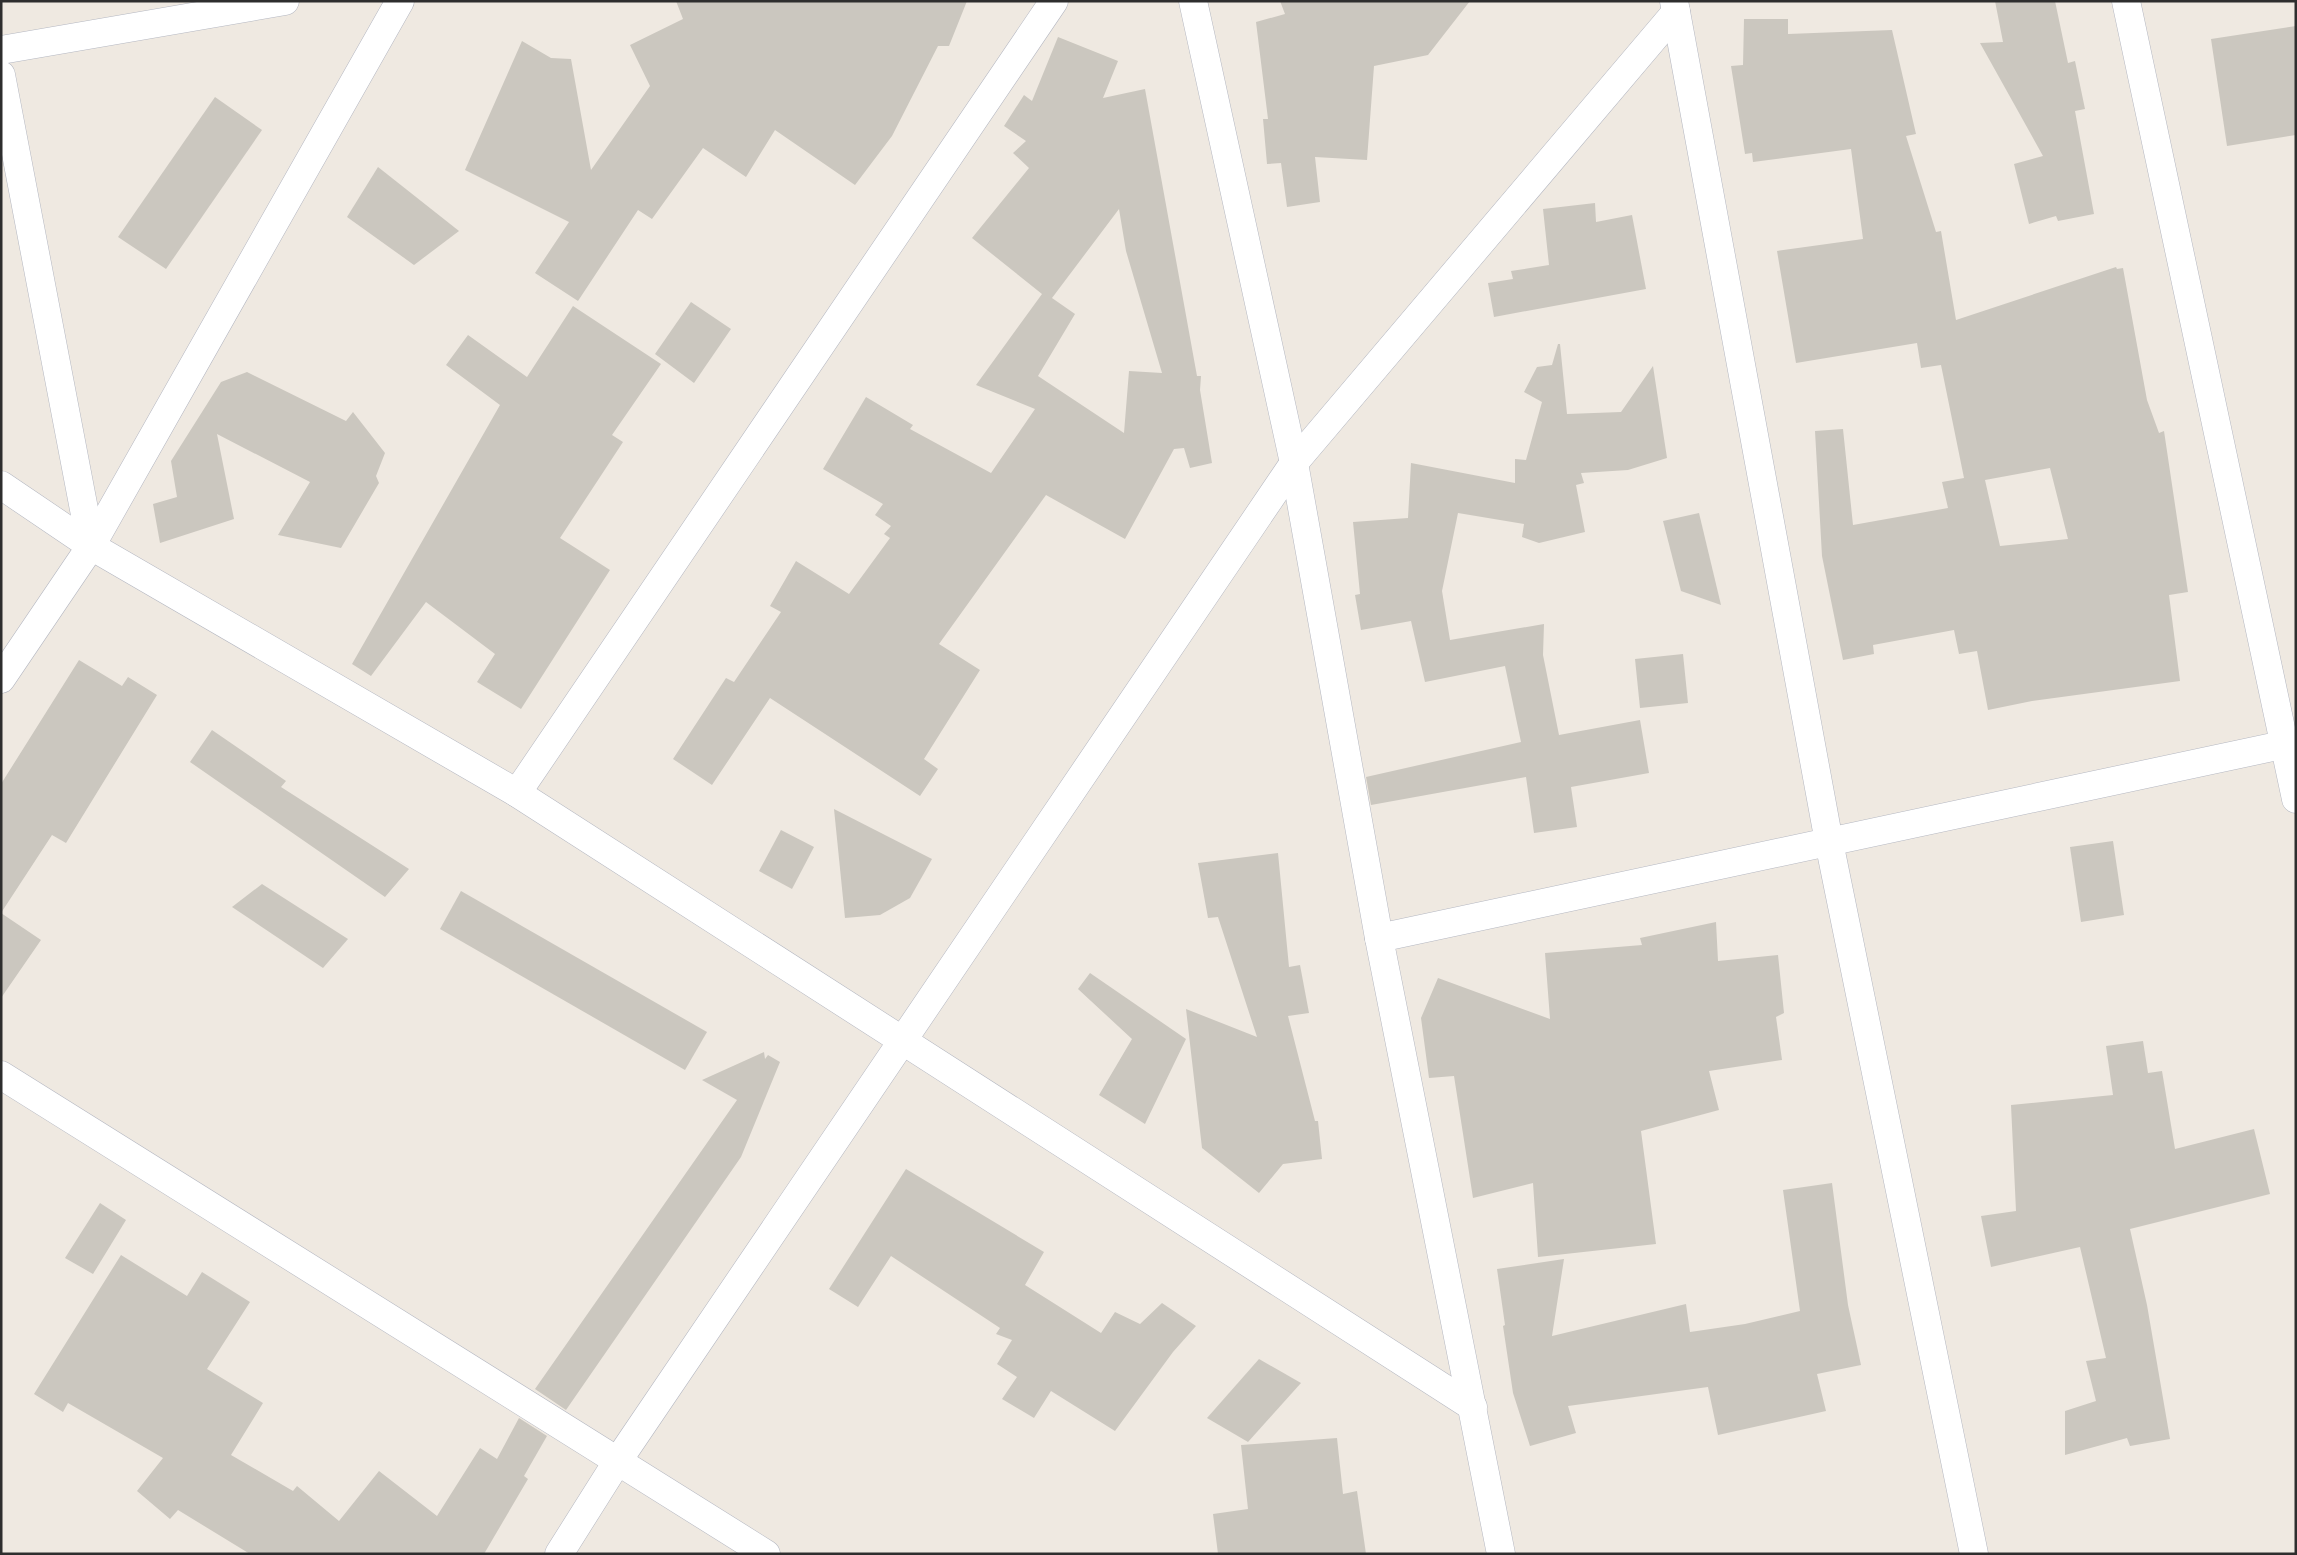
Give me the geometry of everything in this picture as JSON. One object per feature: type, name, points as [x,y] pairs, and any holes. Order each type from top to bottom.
[{"type":"street","points":[[1,50],[286,1]]},
{"type":"street","points":[[1,679],[92,546],[400,1]]},
{"type":"street","points":[[517,793],[1054,1]]},
{"type":"street","points":[[1193,1],[1294,464],[1379,938],[1501,1554]]},
{"type":"street","points":[[2126,1],[2290,743],[2296,799]]},
{"type":"street","points":[[559,1554],[617,1462],[1294,464],[1675,6]]},
{"type":"street","points":[[1675,6],[1829,842],[1974,1554]]},
{"type":"street","points":[[1,75],[92,546]]},
{"type":"street","points":[[1,486],[92,546],[517,793],[1473,1407]]},
{"type":"street","points":[[1379,938],[2290,743]]},
{"type":"street","points":[[1,1075],[766,1554]]},
{"type":"building","points":[[676,1],[967,1],[949,46],[938,46],[892,136],[855,185],[775,130],[746,177],[703,148],[652,219],[638,210],[578,301],[535,273],[569,222],[465,170],[522,41],[551,58],[571,59],[591,170],[650,86],[630,45],[683,19]]},
{"type":"building","points":[[1280,1],[1470,1],[1428,55],[1374,66],[1367,160],[1315,157],[1320,202],[1287,207],[1281,163],[1267,164],[1263,119],[1268,119],[1256,22],[1285,14]]},
{"type":"building","points":[[1995,1],[2055,1],[2068,63],[2075,61],[2085,109],[2075,111],[2094,214],[2058,221],[2056,216],[2029,224],[2014,164],[2043,156],[1980,43],[2003,42]]},
{"type":"building","points":[[1744,19],[1788,19],[1788,34],[1892,30],[1916,134],[1906,136],[1936,232],[1941,231],[1956,320],[2116,267],[2117,269],[2123,268],[2147,400],[2159,433],[2164,431],[2188,592],[2169,595],[2180,681],[2032,701],[1988,710],[1977,651],[1959,654],[1954,630],[1873,645],[1874,654],[1843,660],[1822,556],[1815,431],[1843,429],[1853,525],[1948,508],[1942,482],[1964,478],[1941,365],[1921,368],[1917,343],[1796,363],[1777,251],[1863,239],[1851,149],[1753,162],[1752,153],[1745,154],[1731,66],[1743,65]],"holes":[[[2050,468],[2068,539],[2000,546],[1985,480]]]},
{"type":"building","points":[[2296,26],[2296,135],[2227,146],[2211,39]]},
{"type":"building","points":[[1058,37],[1118,61],[1103,98],[1145,89],[1197,376],[1201,376],[1200,390],[1212,463],[1190,468],[1184,448],[1174,449],[1125,539],[1046,495],[939,644],[980,670],[924,759],[938,769],[920,796],[770,698],[712,785],[673,759],[726,678],[734,682],[781,612],[770,606],[796,561],[849,594],[890,538],[884,534],[891,526],[875,515],[883,504],[823,469],[866,397],[913,425],[910,429],[991,473],[1035,409],[976,385],[1042,294],[972,238],[1029,168],[1013,153],[1026,141],[1004,126],[1024,95],[1032,101]],"holes":[[[1119,209],[1126,251],[1162,373],[1129,371],[1124,433],[1038,376],[1075,314],[1052,298]]]},
{"type":"building","points":[[215,97],[262,130],[166,269],[118,237]]},
{"type":"building","points":[[378,167],[459,231],[414,265],[347,217]]},
{"type":"building","points":[[1595,203],[1596,222],[1632,215],[1646,289],[1494,317],[1488,283],[1513,279],[1511,271],[1549,265],[1543,209]]},
{"type":"building","points":[[691,302],[731,329],[694,383],[655,354]]},
{"type":"building","points":[[573,306],[661,364],[612,435],[623,442],[560,538],[610,570],[521,709],[477,682],[495,654],[426,602],[371,676],[352,664],[500,405],[446,365],[468,335],[527,377]]},
{"type":"building","points":[[1558,344],[1560,344],[1567,414],[1621,412],[1653,366],[1667,458],[1628,470],[1581,473],[1584,483],[1576,485],[1585,532],[1539,543],[1522,537],[1524,524],[1458,513],[1442,591],[1450,640],[1544,624],[1543,655],[1559,735],[1640,720],[1649,773],[1571,787],[1577,827],[1534,833],[1526,777],[1371,805],[1366,777],[1521,742],[1505,666],[1425,682],[1411,621],[1361,630],[1355,595],[1360,594],[1353,522],[1408,518],[1411,463],[1515,483],[1515,459],[1526,460],[1542,402],[1524,392],[1537,367],[1552,365]]},
{"type":"building","points":[[247,372],[346,421],[353,412],[385,453],[376,476],[379,483],[341,548],[278,535],[310,482],[217,434],[234,519],[160,543],[153,504],[177,497],[171,461],[221,382]]},
{"type":"building","points":[[1699,513],[1721,605],[1681,591],[1663,521]]},
{"type":"building","points":[[1683,654],[1688,703],[1640,708],[1635,659]]},
{"type":"building","points":[[79,660],[122,686],[128,677],[157,695],[66,843],[52,835],[1,913],[1,784]]},
{"type":"building","points":[[212,730],[286,781],[281,787],[409,869],[385,897],[190,762]]},
{"type":"building","points":[[834,809],[932,859],[910,898],[880,915],[845,918]]},
{"type":"building","points":[[781,830],[814,847],[792,889],[759,871]]},
{"type":"building","points":[[2113,841],[2124,915],[2081,922],[2070,847]]},
{"type":"building","points":[[1278,853],[1289,967],[1300,965],[1309,1013],[1288,1016],[1315,1121],[1318,1121],[1322,1159],[1283,1164],[1259,1193],[1202,1148],[1186,1009],[1257,1037],[1218,917],[1208,918],[1198,863]]},
{"type":"building","points":[[262,884],[348,939],[323,968],[232,907]]},
{"type":"building","points":[[461,891],[707,1032],[685,1070],[440,929]]},
{"type":"building","points":[[1,913],[41,940],[1,998]]},
{"type":"building","points":[[1716,922],[1718,961],[1778,955],[1784,1013],[1776,1017],[1782,1060],[1709,1071],[1719,1110],[1641,1131],[1656,1244],[1538,1257],[1533,1183],[1473,1198],[1454,1076],[1429,1078],[1421,1018],[1438,978],[1550,1019],[1545,953],[1642,945],[1640,938]]},
{"type":"building","points":[[1090,973],[1186,1039],[1145,1124],[1099,1095],[1132,1039],[1078,989]]},
{"type":"building","points":[[2143,1041],[2148,1073],[2162,1071],[2175,1149],[2254,1129],[2270,1194],[2130,1229],[2147,1305],[2170,1439],[2130,1446],[2127,1438],[2065,1455],[2065,1411],[2096,1401],[2086,1361],[2106,1358],[2080,1247],[1991,1267],[1981,1216],[2016,1211],[2011,1105],[2113,1095],[2106,1046]]},
{"type":"building","points":[[764,1052],[765,1059],[768,1055],[780,1062],[741,1157],[566,1410],[535,1389],[737,1100],[702,1080]]},
{"type":"building","points":[[906,1169],[1044,1252],[1025,1285],[1101,1333],[1115,1312],[1140,1324],[1162,1303],[1196,1326],[1173,1352],[1115,1431],[1051,1391],[1034,1418],[1002,1399],[1017,1377],[997,1364],[1012,1340],[996,1334],[1000,1328],[891,1256],[858,1307],[829,1289]]},
{"type":"building","points":[[1832,1183],[1848,1305],[1861,1365],[1817,1374],[1826,1411],[1718,1435],[1708,1387],[1568,1406],[1576,1433],[1530,1446],[1513,1393],[1497,1269],[1564,1259],[1552,1336],[1686,1304],[1690,1332],[1745,1324],[1800,1311],[1783,1190]]},
{"type":"building","points":[[100,1203],[126,1220],[93,1274],[65,1258]]},
{"type":"building","points":[[121,1255],[187,1296],[202,1272],[250,1302],[207,1369],[263,1403],[231,1455],[293,1491],[297,1486],[339,1521],[379,1471],[437,1516],[480,1448],[497,1459],[519,1418],[547,1436],[524,1476],[528,1479],[484,1554],[250,1554],[178,1510],[170,1519],[137,1491],[163,1458],[68,1403],[63,1412],[34,1394]]},
{"type":"building","points":[[1259,1359],[1301,1383],[1248,1442],[1207,1418]]},
{"type":"building","points":[[1337,1438],[1343,1494],[1357,1491],[1366,1554],[1218,1554],[1213,1514],[1248,1509],[1241,1445]]}]
